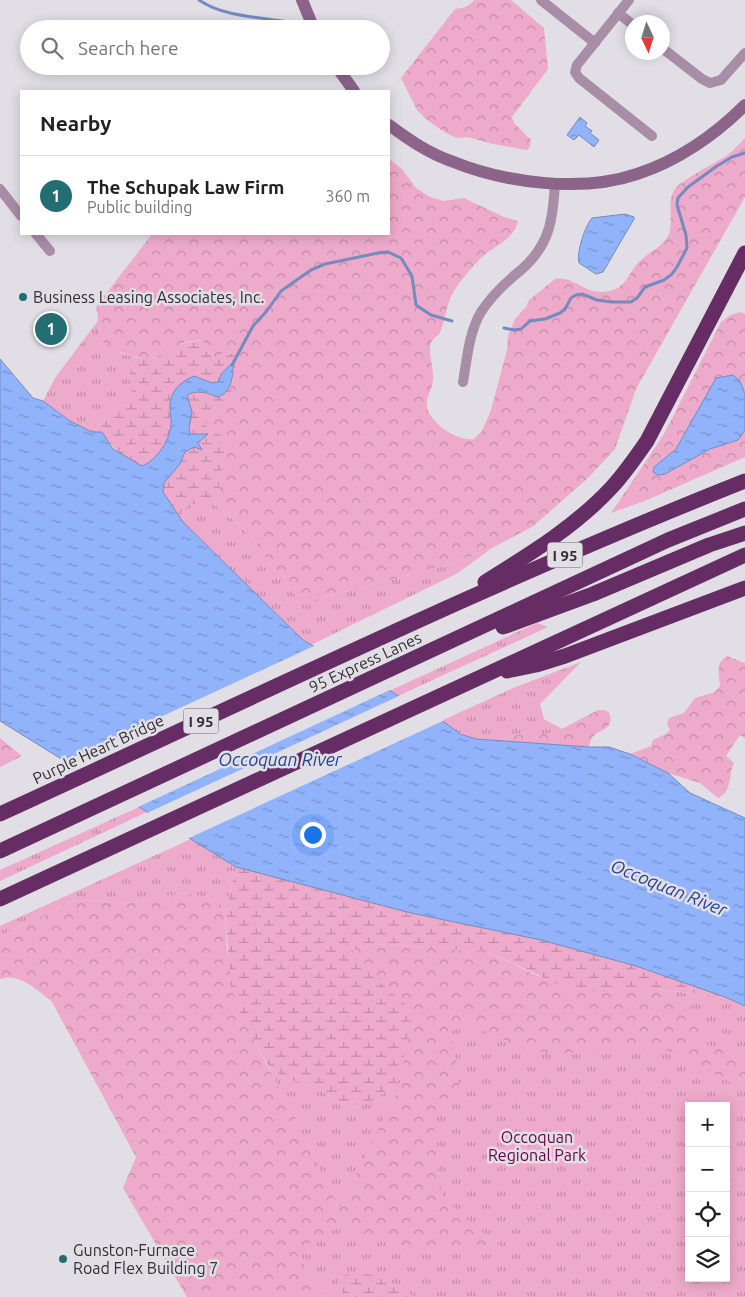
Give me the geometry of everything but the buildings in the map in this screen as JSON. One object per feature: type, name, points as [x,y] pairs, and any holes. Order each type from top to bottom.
[{"type":"highway","points":[[442,609],[538,548],[594,505],[612,487],[647,441],[745,253]]},
{"type":"highway","name":"I 95","points":[[442,609],[617,533],[745,481]]},
{"type":"highway","name":"95 Express Lanes","points":[[0,850],[668,540],[745,509]]},
{"type":"highway","points":[[428,652],[594,594],[709,545],[745,533]]},
{"type":"highway","points":[[0,899],[745,554]]},
{"type":"highway","points":[[483,676],[536,666],[745,588]]},
{"type":"highway","name":"Purple Heart Bridge","points":[[7,811],[442,609]]},
{"type":"street","points":[[302,0],[310,20]]},
{"type":"street","points":[[541,0],[595,42]]},
{"type":"street","points":[[629,0],[575,70],[576,74],[652,136]]},
{"type":"street","points":[[618,13],[625,18]]},
{"type":"street","points":[[670,54],[710,83],[721,80],[745,53]]},
{"type":"street","points":[[342,75],[353,90]]},
{"type":"street","points":[[390,126],[418,145],[450,161],[499,176],[555,183],[601,182],[649,170],[686,151],[722,126],[745,105]]},
{"type":"street","points":[[463,382],[469,349],[481,312],[501,287],[532,259],[548,234],[552,216],[555,183]]},
{"type":"street","points":[[0,190],[20,215]]},
{"type":"street","points":[[37,235],[50,251]]},
{"type":"green space","points":[[475,0],[511,0],[544,28],[548,69],[512,117],[514,123],[531,140],[530,147],[527,150],[467,137],[457,138],[444,132],[417,110],[401,78],[455,9],[466,7]]},
{"type":"green space","points":[[745,138],[745,197],[636,389],[615,449],[588,478],[532,527],[492,548],[444,566],[324,597],[312,604],[304,605],[292,592],[283,576],[269,563],[255,541],[214,504],[227,444],[211,431],[204,430],[213,408],[231,393],[235,355],[215,358],[202,340],[183,343],[163,355],[153,358],[134,357],[97,338],[98,315],[96,307],[151,235],[390,235],[390,160],[402,169],[416,188],[430,197],[444,201],[464,198],[504,217],[518,221],[516,228],[508,238],[481,258],[457,287],[451,296],[439,334],[430,346],[433,381],[427,404],[430,414],[438,424],[452,434],[474,439],[482,431],[491,410],[507,350],[508,336],[515,319],[526,307],[529,300],[555,279],[569,280],[596,292],[618,288],[626,281],[637,264],[667,238],[671,223],[670,205],[672,194],[678,185],[734,150]]},
{"type":"green space","points":[[740,312],[745,314],[745,394],[740,381],[716,378],[676,449],[654,467],[697,456],[710,449],[738,440],[745,430],[745,457],[647,500],[633,486],[634,479],[664,434],[721,322],[731,315]]},
{"type":"green space","points":[[100,318],[97,328],[121,353],[137,358],[130,373],[132,395],[92,432],[70,421],[43,401],[55,378]]},
{"type":"green space","points":[[203,340],[215,358],[225,352],[235,355],[233,370],[233,362],[222,373],[218,382],[213,384],[194,376],[170,406],[171,425],[169,433],[161,450],[152,460],[142,466],[119,452],[102,432],[92,432],[132,395],[130,373],[137,358],[154,358],[184,343]]},
{"type":"green space","points":[[233,376],[231,393],[213,408],[205,429],[221,435],[227,444],[214,504],[190,504],[181,511],[183,522],[163,492],[164,483],[180,464],[185,452],[194,447],[201,450],[198,443],[204,438],[201,433],[190,434],[192,412],[187,395],[194,392],[202,392],[217,397],[226,391]]},
{"type":"green space","points":[[634,479],[633,486],[647,500],[611,513]]},
{"type":"green space","points":[[190,504],[214,504],[235,521],[255,541],[269,563],[283,576],[292,592],[312,604],[324,597],[444,566],[492,548],[458,573],[311,645],[303,640],[183,522],[181,511]]},
{"type":"green space","points":[[537,623],[548,627],[398,696],[389,691]]},
{"type":"green space","points":[[727,656],[745,663],[745,738],[740,735],[726,756],[734,763],[728,787],[723,795],[718,798],[700,783],[668,773],[630,754],[651,746],[653,740],[666,734],[670,730],[667,724],[669,718],[684,713],[695,698],[715,692],[720,686],[719,665]]},
{"type":"green space","points":[[581,662],[540,704],[544,719],[562,729],[554,733],[516,735],[499,741],[476,739],[460,734],[441,721],[513,688]]},
{"type":"green space","points":[[598,710],[609,712],[610,723],[594,735],[589,747],[499,741],[516,735],[554,733]]},
{"type":"green space","points":[[0,738],[22,756],[0,767]]},
{"type":"green space","points":[[139,807],[147,812],[0,881],[0,870]]},
{"type":"green space","points":[[191,839],[236,867],[225,913],[208,897],[183,893],[130,903],[76,900],[0,936],[0,926]]},
{"type":"green space","points":[[236,867],[411,913],[541,940],[636,966],[725,997],[656,989],[575,992],[488,952],[388,944],[358,947],[349,955],[413,1011],[400,1078],[373,1101],[354,1105],[338,1101],[316,1088],[284,1079],[267,1064],[244,1023],[231,986],[225,913]]},
{"type":"green space","points":[[183,893],[208,897],[225,913],[227,950],[244,1022],[295,1118],[339,1208],[398,1091],[413,1011],[349,955],[358,947],[388,944],[488,952],[538,976],[622,991],[656,989],[695,1009],[703,1025],[697,1041],[745,1057],[745,1090],[670,1051],[644,1047],[605,1048],[549,1054],[514,1045],[467,1025],[451,1031],[459,1088],[434,1120],[435,1148],[442,1195],[459,1213],[504,1249],[417,1249],[331,1224],[323,1240],[293,1248],[327,1297],[187,1297],[123,1188],[136,1157],[52,1002],[34,987],[23,981],[11,978],[0,979],[0,936],[76,900],[130,903]]},
{"type":"green space","name":"Occoquan Regional Park","points":[[349,955],[725,997],[745,1006],[745,1297],[327,1297],[293,1248],[339,1208],[267,1064],[284,1079],[316,1088],[338,1101],[373,1101],[400,1078]]},
{"type":"green space","points":[[353,1272],[379,1278],[416,1297],[344,1297],[338,1281],[343,1276]]},
{"type":"water","points":[[580,117],[587,123],[585,126],[592,131],[590,133],[599,140],[594,147],[579,135],[574,140],[567,135]]},
{"type":"water","points":[[625,214],[634,217],[634,219],[603,272],[596,274],[579,263],[578,259],[582,240],[592,218]]},
{"type":"water","name":"Occoquan River","points":[[0,359],[33,398],[43,401],[70,421],[92,432],[102,432],[113,449],[142,466],[157,455],[168,437],[171,423],[170,403],[176,388],[194,376],[212,383],[218,382],[222,373],[233,362],[231,383],[222,395],[217,397],[198,392],[187,395],[192,412],[190,434],[208,434],[198,443],[202,450],[194,447],[185,452],[180,464],[164,483],[163,492],[183,522],[303,640],[447,724],[460,734],[476,739],[609,747],[630,754],[668,773],[690,793],[745,818],[745,1006],[725,997],[636,966],[541,940],[411,913],[236,867],[0,721]]},
{"type":"water","points":[[733,375],[740,381],[745,394],[745,430],[738,440],[710,449],[665,474],[658,475],[653,472],[654,467],[676,449],[716,378]]},
{"type":"pier","points":[[316,645],[392,689],[136,808],[61,763]]},
{"type":"pier","points":[[401,695],[445,720],[187,839],[145,814]]},
{"type":"waterway","points":[[199,0],[229,13],[275,20]]},
{"type":"waterway","points":[[504,328],[521,329],[530,321],[545,319],[560,313],[565,309],[571,298],[576,295],[582,294],[597,300],[612,302],[631,302],[637,298],[645,287],[664,280],[672,274],[687,248],[686,235],[677,205],[678,198],[688,187],[717,166],[732,157],[745,153]]},
{"type":"waterway","points":[[232,365],[253,326],[281,291],[311,270],[325,264],[378,253],[388,252],[401,258],[412,276],[416,305],[431,315],[452,321]]},
{"type":"place","name":"Business Leasing Associates, Inc.","points":[[23,297]]},
{"type":"place","name":"The Schupak Law Firm","points":[[51,329]]},
{"type":"place","name":"Gunston-Furnace Road Flex Building 7","points":[[63,1259]]}]
